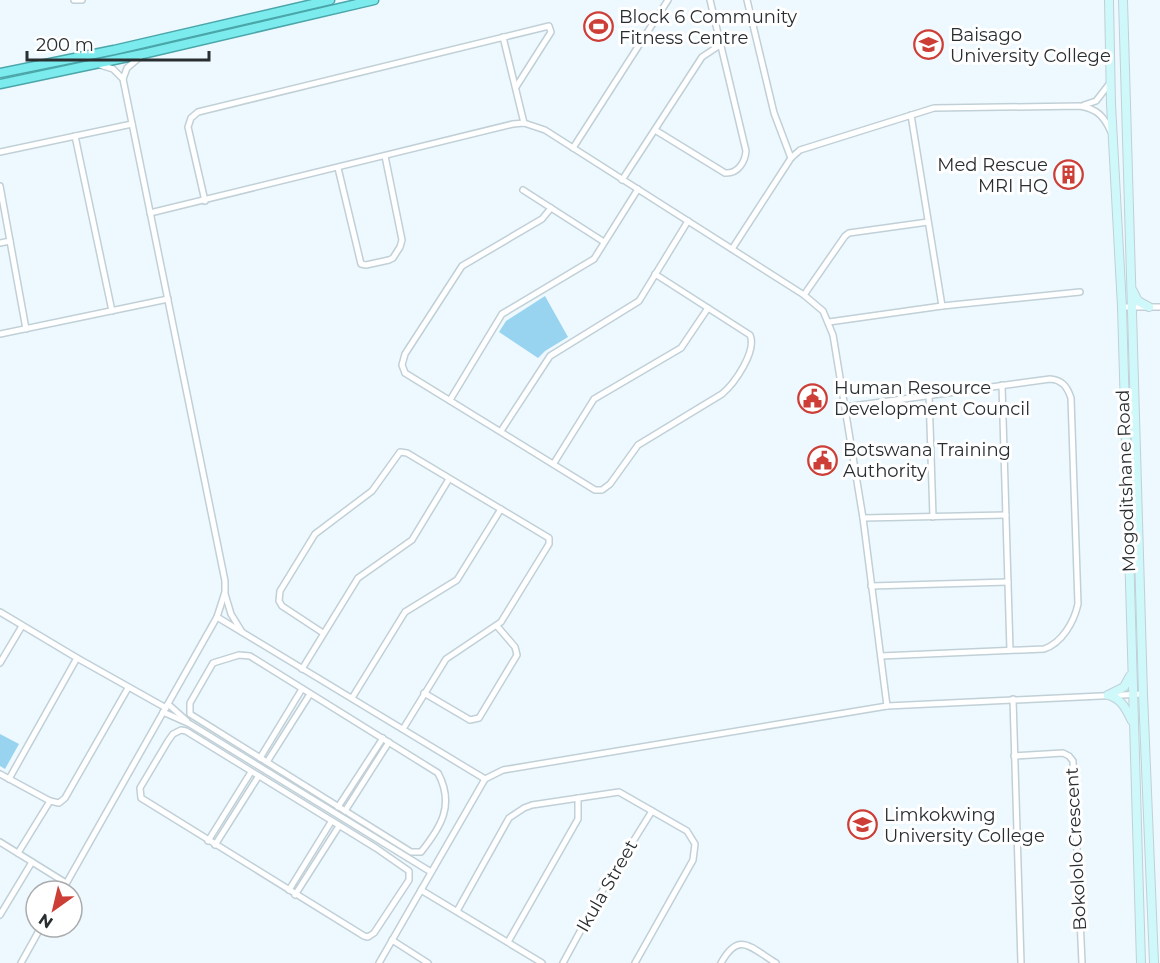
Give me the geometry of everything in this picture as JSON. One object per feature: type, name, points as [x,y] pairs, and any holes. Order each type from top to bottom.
[{"type":"highway","points":[[0,73],[114,50],[330,0]]},
{"type":"highway","points":[[0,84],[147,53],[374,0]]},
{"type":"main road","name":"Mogoditshane Road","points":[[1109,0],[1110,83],[1122,307],[1131,672],[1138,794],[1141,963]]},
{"type":"main road","name":"Mogoditshane Road","points":[[1123,0],[1143,694],[1154,963]]},
{"type":"main road","points":[[1131,287],[1138,301],[1149,307]]},
{"type":"main road","points":[[1108,695],[1124,687],[1131,672]]},
{"type":"main road","points":[[1108,695],[1119,699],[1134,725]]},
{"type":"street","points":[[74,0],[82,0]]},
{"type":"street","points":[[573,148],[668,0]]},
{"type":"street","points":[[655,130],[725,173],[731,173],[741,164],[746,151],[710,0]]},
{"type":"street","points":[[747,0],[776,121],[791,158]]},
{"type":"street","points":[[205,201],[188,128],[194,114],[547,25],[551,28],[551,32],[516,87]]},
{"type":"street","points":[[503,37],[524,123]]},
{"type":"street","points":[[622,180],[702,57],[720,45]]},
{"type":"street","points":[[123,79],[130,64],[147,53]]},
{"type":"street","points":[[92,65],[113,69],[123,79],[225,581],[225,592],[231,614],[243,633]]},
{"type":"street","points":[[1080,106],[1096,101],[1110,83]]},
{"type":"street","points":[[732,249],[791,158],[800,150],[934,108],[1080,106],[1094,109],[1101,114],[1113,136]]},
{"type":"street","points":[[911,115],[942,306]]},
{"type":"street","points":[[150,213],[524,123],[544,130],[816,303],[829,322],[833,335],[863,518],[887,706]]},
{"type":"street","points":[[0,152],[132,124]]},
{"type":"street","points":[[75,136],[112,311]]},
{"type":"street","points":[[338,168],[361,264],[389,260],[397,253],[402,240],[385,156]]},
{"type":"street","points":[[0,186],[26,329]]},
{"type":"street","points":[[450,400],[502,314],[591,261],[638,189]]},
{"type":"street","points":[[523,190],[604,242]]},
{"type":"street","points":[[551,208],[544,218],[462,266],[405,354],[402,365],[405,373],[595,490],[602,490],[610,484],[635,447],[727,389],[750,352],[753,341],[750,335],[655,274]]},
{"type":"street","points":[[501,431],[549,358],[639,301],[688,221]]},
{"type":"street","points":[[804,295],[849,232],[928,222]]},
{"type":"street","points":[[0,243],[10,241]]},
{"type":"street","points":[[829,322],[942,306],[1080,292]]},
{"type":"street","points":[[0,334],[168,299]]},
{"type":"street","points":[[1122,307],[1160,307]]},
{"type":"street","points":[[554,463],[594,399],[681,348],[708,308]]},
{"type":"street","points":[[845,407],[1050,379],[1062,382],[1069,392],[1078,604],[1073,620],[1056,643],[1044,649],[881,656]]},
{"type":"street","points":[[1002,385],[1010,650]]},
{"type":"street","points":[[929,394],[933,517]]},
{"type":"street","points":[[323,633],[282,606],[278,596],[315,534],[372,491],[400,452],[407,453],[550,540],[504,618],[497,626],[450,656],[424,693],[403,729]]},
{"type":"street","points":[[302,669],[358,578],[412,540],[449,479]]},
{"type":"street","points":[[352,698],[405,612],[457,580],[501,509]]},
{"type":"street","points":[[863,518],[1006,515]]},
{"type":"street","points":[[871,586],[1008,582]]},
{"type":"street","points":[[68,879],[217,617],[225,592]]},
{"type":"street","points":[[0,612],[166,708],[299,791],[382,838],[411,852],[419,853],[446,810],[446,798],[438,773],[246,655],[217,661],[211,666],[190,703],[189,711],[194,717],[345,811],[382,838],[431,872]]},
{"type":"street","points":[[217,617],[485,779]]},
{"type":"street","points":[[0,663],[22,626]]},
{"type":"street","points":[[424,693],[470,720],[479,718],[517,655],[515,647],[497,626]]},
{"type":"street","points":[[9,779],[77,658]]},
{"type":"street","points":[[0,774],[58,803],[65,798],[128,688]]},
{"type":"street","points":[[260,758],[302,689]]},
{"type":"street","points":[[267,762],[310,694]]},
{"type":"street","points":[[379,963],[485,779],[511,768],[887,706],[1143,694]]},
{"type":"street","points":[[1013,699],[1021,963]]},
{"type":"street","points":[[177,731],[186,731],[250,772],[376,848],[409,871],[410,877],[397,900],[371,936],[364,936],[296,895],[139,795],[139,791],[168,741],[177,731]]},
{"type":"street","points":[[214,749],[222,735]]},
{"type":"street","points":[[338,807],[386,740]]},
{"type":"street","points":[[345,811],[386,740]]},
{"type":"street","name":"Bokololo Crescent","points":[[1014,756],[1063,753],[1073,761],[1082,963]]},
{"type":"street","points":[[208,841],[250,772]]},
{"type":"street","points":[[215,845],[258,777]]},
{"type":"street","points":[[294,799],[302,785]]},
{"type":"street","points":[[457,911],[509,818],[532,805],[619,792],[687,831],[696,844],[696,852],[678,889],[635,963]]},
{"type":"street","points":[[508,942],[578,819],[578,798]]},
{"type":"street","points":[[18,853],[50,801]]},
{"type":"street","name":"Ikula Street","points":[[563,963],[601,893],[652,811]]},
{"type":"street","points":[[289,890],[331,822]]},
{"type":"street","points":[[296,895],[339,826]]},
{"type":"street","points":[[376,848],[382,838]]},
{"type":"street","points":[[0,842],[60,879]]},
{"type":"street","points":[[0,913],[32,862]]},
{"type":"street","points":[[421,890],[542,963]]},
{"type":"street","points":[[21,963],[34,939]]},
{"type":"street","points":[[392,940],[428,963]]},
{"type":"street","points":[[721,963],[728,950],[738,944],[746,945],[776,963]]},
{"type":"shaded area","points":[[545,296],[568,337],[538,358],[499,332],[506,321]]},
{"type":"shaded area","points":[[0,734],[19,744],[5,769],[0,766]]},
{"type":"place","name":"Block 6 Community Fitness Centre","points":[[598,27]]},
{"type":"place","name":"Baisago University College","points":[[929,45]]},
{"type":"place","name":"Med Rescue MRI HQ","points":[[1069,175]]},
{"type":"place","name":"Human Resource Development Council","points":[[813,398]]},
{"type":"place","name":"Botswana Training Authority","points":[[822,460]]},
{"type":"place","name":"Limkokwing University College","points":[[863,825]]}]
